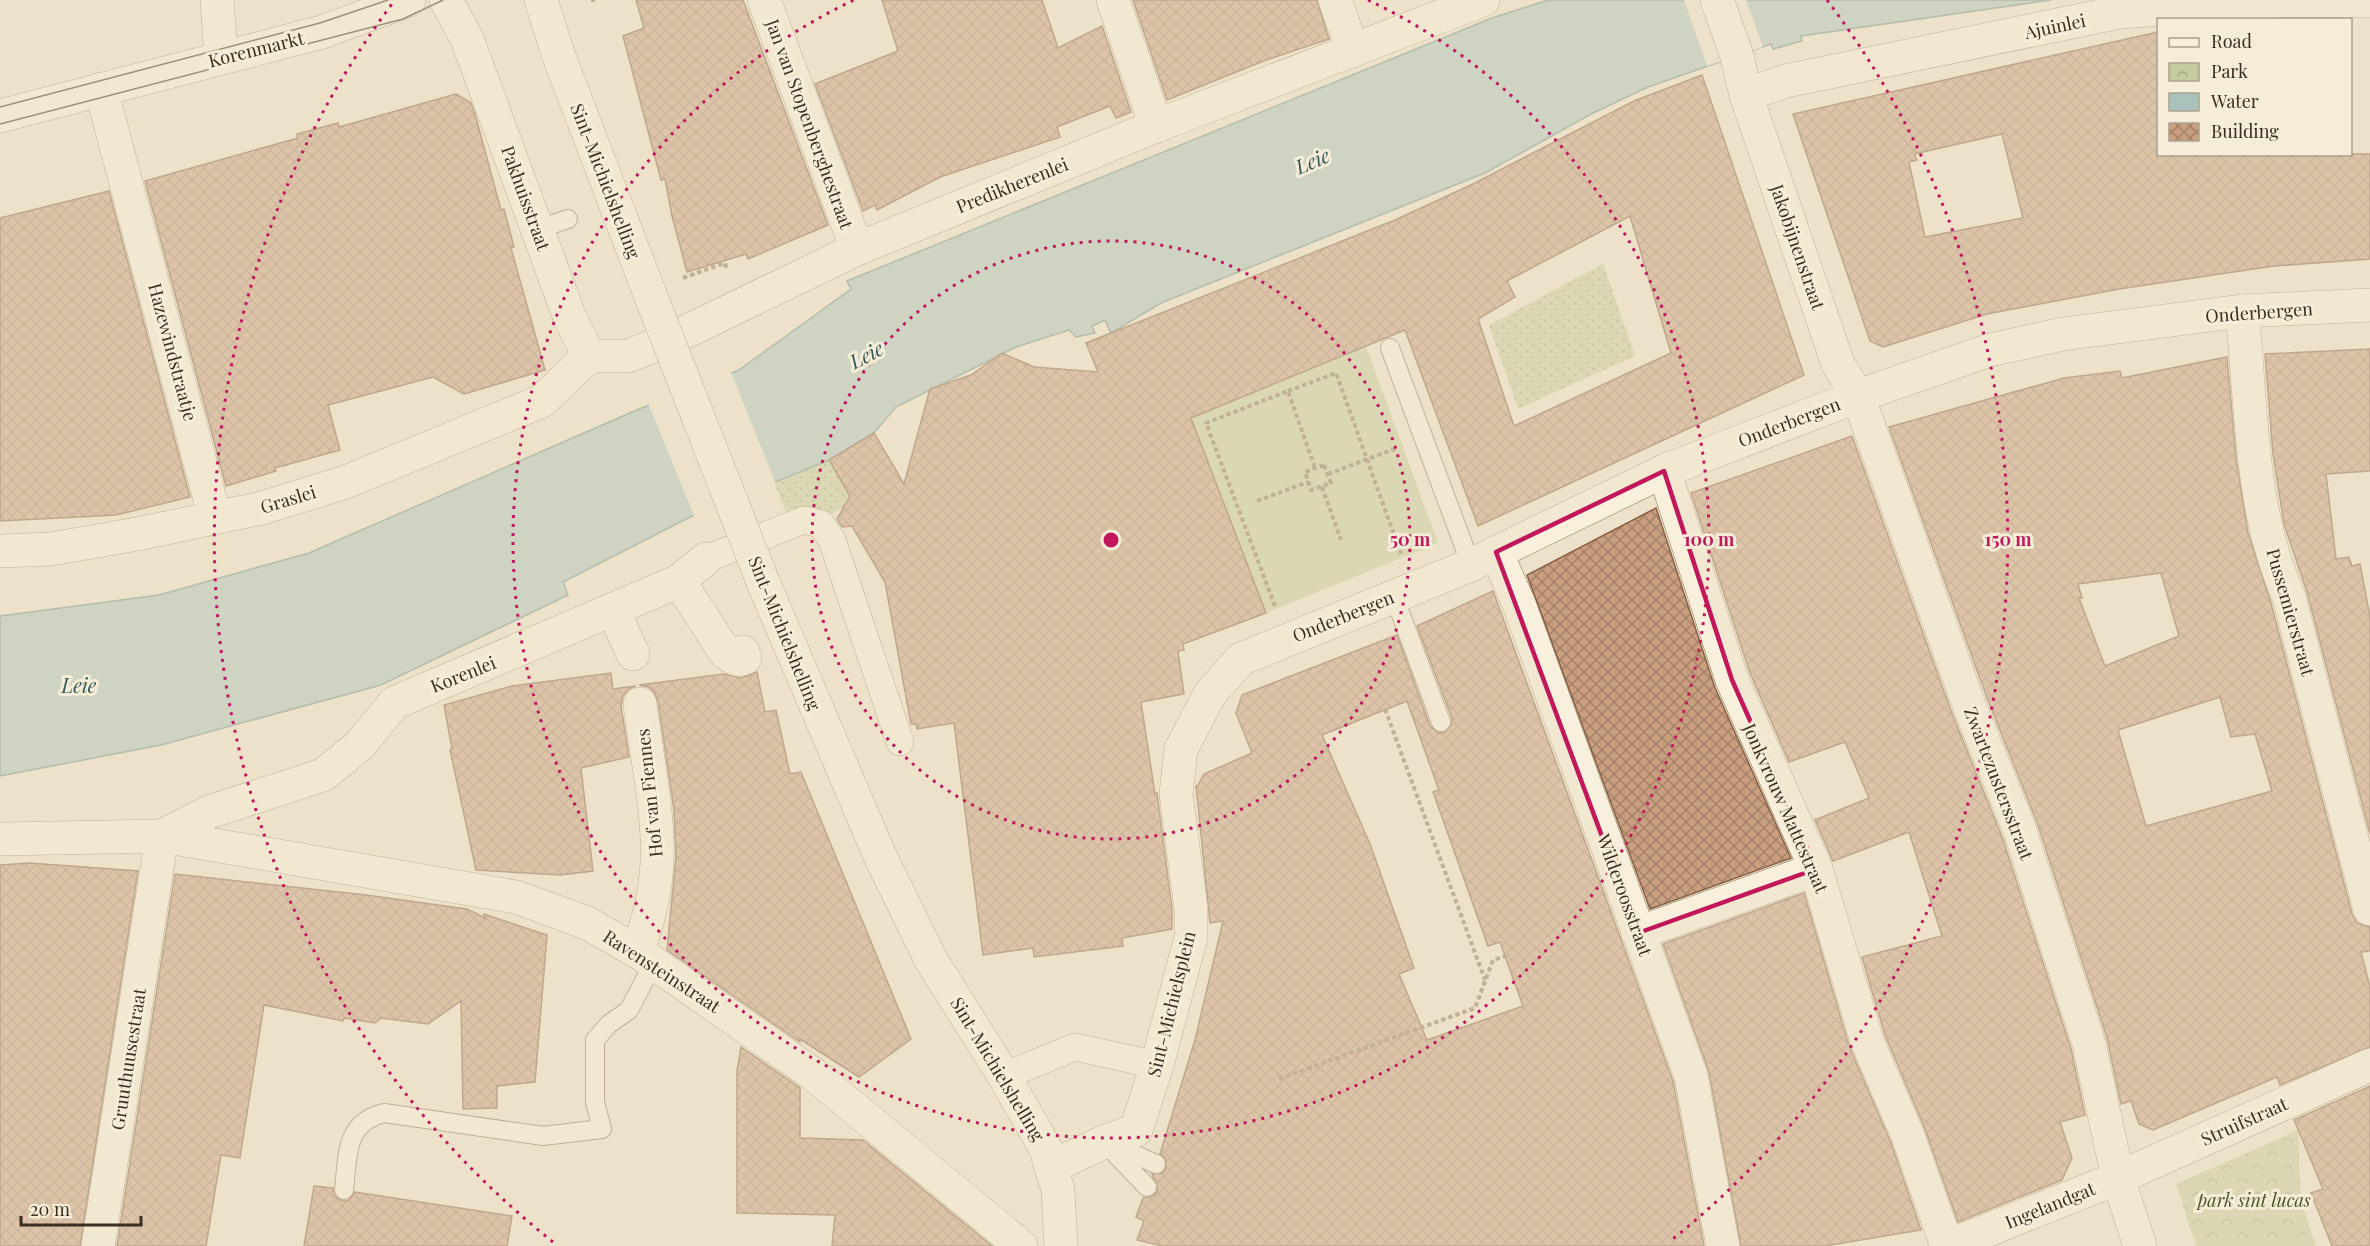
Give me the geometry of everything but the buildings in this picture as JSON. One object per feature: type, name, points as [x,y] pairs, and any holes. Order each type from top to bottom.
[{"type":"street","points":[[217,0],[221,58]]},
{"type":"street","name":"Korenmarkt","points":[[0,116],[322,32],[409,0]]},
{"type":"street","name":"Pakhuisstraat","points":[[446,0],[467,39],[553,224],[570,318],[589,356]]},
{"type":"street","name":"Sint-Michielshelling","points":[[541,0],[558,54],[763,582],[881,858],[931,960],[1004,1076],[1046,1149],[1059,1190],[1061,1246]]},
{"type":"street","name":"Jan van Stopenberghestraat","points":[[764,0],[857,249]]},
{"type":"street","points":[[1113,0],[1156,126]]},
{"type":"street","points":[[1335,0],[1353,51]]},
{"type":"street","name":"Predikherenlei","points":[[589,356],[628,356],[671,339],[857,249],[1156,126],[1482,0]]},
{"type":"street","name":"Jakobijnenstraat","points":[[1717,0],[1737,56],[1746,95],[1838,364],[1858,396]]},
{"type":"street","name":"Ajuinlei","points":[[1746,95],[1786,81],[2120,12],[2279,1],[2370,1]]},
{"type":"street","name":"Hazewindstraatje","points":[[101,89],[129,186],[215,518]]},
{"type":"street","name":"Onderbergen","points":[[1241,659],[1484,559],[1664,471],[1858,396],[1990,350],[2063,334],[2242,311],[2370,305]]},
{"type":"street","name":"Pussemierstraat","points":[[2242,311],[2253,461],[2278,572],[2289,597],[2370,909]]},
{"type":"street","name":"Graslei","points":[[0,551],[51,549],[215,518],[261,508],[346,482],[543,400],[589,356]]},
{"type":"street","name":"Zwartezustersstraat","points":[[1858,396],[1969,705],[2020,831],[2089,1044],[2118,1178],[2140,1246]]},
{"type":"street","name":"Jonkvrouw Mattestraat","points":[[1664,471],[1732,680],[1816,868],[1868,1041],[1908,1136],[1948,1246]]},
{"type":"street","points":[[706,559],[804,520],[821,524],[832,540],[900,742]]},
{"type":"street","name":"Korenlei","points":[[162,836],[208,812],[323,775],[360,745],[394,703],[679,580],[706,559]]},
{"type":"street","name":"Wilderoosstraat","points":[[1484,559],[1519,604],[1692,1076],[1723,1246]]},
{"type":"street","points":[[679,580],[725,651],[734,659],[741,660],[745,658],[743,652]]},
{"type":"street","points":[[613,610],[633,654]]},
{"type":"street","name":"Sint-Michielsplein","points":[[1051,1167],[1136,1130],[1157,1065],[1191,937],[1191,908],[1176,794],[1181,749],[1210,694],[1241,659]]},
{"type":"street","name":"Hof van Fiennes","points":[[640,704],[657,839],[657,862],[646,957]]},
{"type":"street","name":"Korenlei","points":[[0,839],[162,836],[460,887]]},
{"type":"street","name":"Gruuthuusestraat","points":[[98,1246],[162,836]]},
{"type":"street","points":[[1638,933],[1816,868]]},
{"type":"street","name":"Ravensteinstraat","points":[[460,887],[516,897],[587,923],[646,957],[813,1074],[1021,1246]]},
{"type":"street","points":[[1004,1076],[1075,1047],[1157,1065]]},
{"type":"street","name":"Struifstraat","points":[[2118,1178],[2370,1065]]},
{"type":"street","name":"Ingelandgat","points":[[1948,1246],[2118,1178]]},
{"type":"lane","points":[[1390,348],[1423,438],[1484,559]]},
{"type":"lane","points":[[1404,592],[1441,722]]},
{"type":"lane","points":[[344,1190],[350,1142],[357,1127],[370,1117],[384,1113],[543,1136],[602,1129],[595,1102],[595,1040],[609,1024],[629,1010],[646,957]]},
{"type":"lane","points":[[1104,1142],[1156,1164]]},
{"type":"lane","points":[[1104,1142],[1148,1187]]},
{"type":"path","points":[[651,296],[725,263]]},
{"type":"path","points":[[1276,609],[1206,423],[1336,373],[1367,459],[1404,592]]},
{"type":"path","points":[[1288,391],[1316,468]]},
{"type":"path","points":[[1328,474],[1423,438]]},
{"type":"path","points":[[1324,465],[1331,483],[1311,490],[1305,472],[1316,468],[1324,465]]},
{"type":"path","points":[[1257,501],[1308,482]]},
{"type":"path","points":[[1322,486],[1341,540]]},
{"type":"path","points":[[1385,709],[1485,980]]},
{"type":"path","points":[[1279,1079],[1475,1008],[1493,960],[1504,956]]},
{"type":"highlighted area","points":[[1664,471],[1732,680],[1816,869],[1638,933],[1496,552]]},
{"type":"green space","points":[[1603,264],[1635,356],[1518,409],[1489,325]]},
{"type":"green space","points":[[1366,346],[1438,543],[1266,613],[1191,418]]},
{"type":"green space","points":[[829,460],[854,502],[825,517],[789,519],[774,482]]},
{"type":"green space","name":"park sint lucas","points":[[2298,1130],[2301,1200],[2316,1246],[2196,1246],[2176,1184]]},
{"type":"water","name":"Leie","points":[[1548,0],[2051,0],[1801,36],[1802,41],[1773,49],[1771,44],[1648,87],[1591,114],[1485,173],[1161,303],[1111,333],[1105,320],[1092,326],[1095,333],[1076,337],[1069,330],[1016,347],[896,407],[874,433],[829,460],[690,517],[563,582],[568,595],[381,685],[161,745],[0,776],[0,616],[159,595],[309,553],[639,409],[739,370],[851,289],[847,281],[1492,18]]},
{"type":"pier","points":[[1684,0],[1746,0],[1763,47],[1707,66]]},
{"type":"pier","points":[[730,370],[776,484],[695,518],[648,403]]},
{"type":"tram line","points":[[0,107],[320,23],[388,0]]},
{"type":"tram line","points":[[0,124],[403,19],[443,0]]}]
